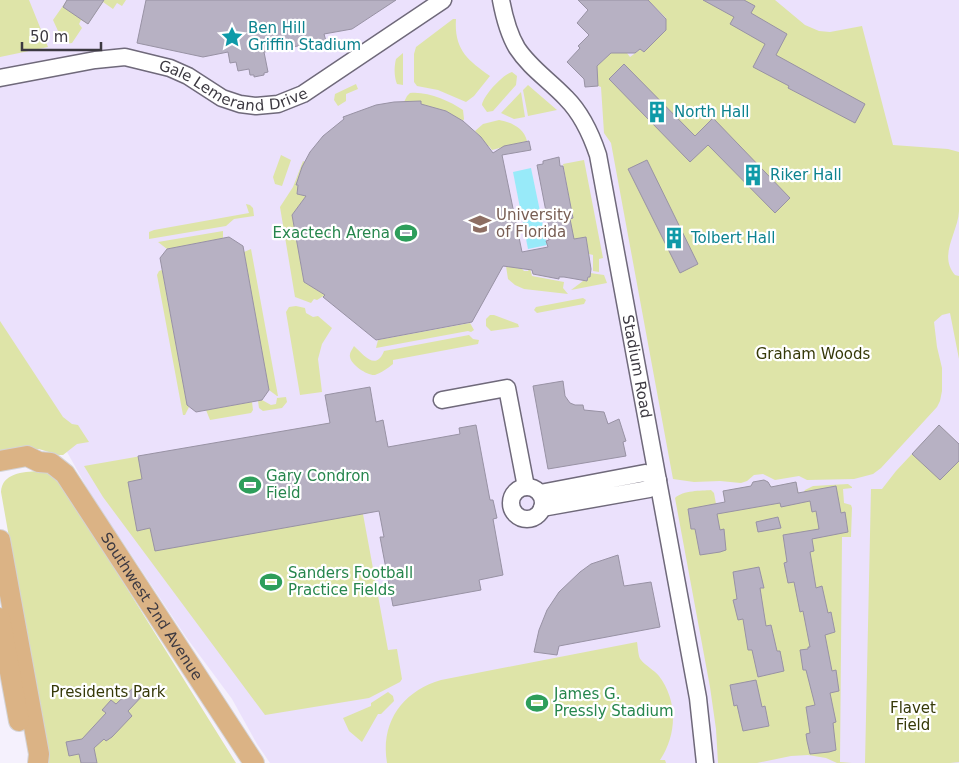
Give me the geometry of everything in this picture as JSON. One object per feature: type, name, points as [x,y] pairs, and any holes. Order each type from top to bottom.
[{"type":"main road","name":"Southwest 2nd Avenue","points":[[0,461],[27,456],[39,462],[51,463],[68,478],[254,763]]},
{"type":"main road","points":[[0,473],[39,462]]},
{"type":"main road","points":[[0,540],[13,692],[39,754],[38,763]]},
{"type":"main road","points":[[0,618],[28,763]]},
{"type":"street","name":"Gale Lemerand Drive","points":[[0,78],[95,60],[125,57],[170,68],[188,76],[212,93],[232,102],[256,106],[278,104],[302,94],[443,0]]},
{"type":"street","name":"Stadium Road","points":[[501,0],[509,32],[517,48],[536,71],[570,102],[583,120],[594,144],[698,698],[705,763]]},
{"type":"street","points":[[442,400],[507,388],[536,496],[646,473],[658,480]]},
{"type":"shaded area","name":"University of Florida","points":[[0,0],[959,0],[959,763],[270,763],[232,699],[186,637],[120,538],[104,518],[67,452],[59,455],[39,449],[0,450]]},
{"type":"green space","points":[[0,0],[29,0],[48,47],[0,57]]},
{"type":"green space","points":[[67,0],[126,0],[122,6],[117,3],[113,9],[103,2],[88,24],[81,20],[79,24],[82,28],[72,43],[64,44],[53,20]]},
{"type":"green space","name":"Graham Woods","points":[[648,0],[775,0],[805,25],[819,31],[830,32],[862,26],[893,145],[948,149],[959,152],[959,211],[950,244],[948,260],[955,275],[959,276],[959,359],[950,313],[942,315],[934,322],[942,368],[940,401],[937,407],[881,468],[873,474],[854,479],[807,480],[799,476],[775,480],[763,474],[754,475],[741,483],[720,481],[694,482],[673,479],[611,143],[604,133],[601,87],[598,86],[597,66],[611,53],[627,53],[630,57],[666,30],[666,18]]},
{"type":"green space","points":[[453,19],[456,19],[457,38],[464,53],[475,65],[490,76],[474,96],[466,102],[438,90],[417,86],[414,82],[414,54],[416,47]]},
{"type":"green space","points":[[403,53],[403,85],[397,84],[395,65],[396,59]]},
{"type":"green space","points":[[512,72],[517,76],[516,85],[493,111],[487,112],[482,105],[486,96],[499,81]]},
{"type":"green space","points":[[356,84],[358,89],[346,94],[346,101],[338,106],[334,100],[335,94]]},
{"type":"green space","points":[[528,85],[557,110],[528,116],[523,90]]},
{"type":"green space","points":[[521,92],[525,117],[514,119],[501,113]]},
{"type":"green space","points":[[410,93],[431,95],[452,103],[463,110],[463,121],[446,111],[421,104],[421,101],[404,102]]},
{"type":"green space","points":[[499,120],[508,122],[520,129],[527,141],[492,150],[475,131],[483,124]]},
{"type":"green space","points":[[281,155],[291,160],[282,186],[275,184],[273,177]]},
{"type":"green space","points":[[584,160],[603,258],[599,259],[599,272],[593,271],[593,255],[589,254],[586,237],[563,241],[570,219],[573,218],[563,164]]},
{"type":"green space","points":[[303,161],[305,162],[296,185],[307,192],[297,191],[297,194],[306,196],[292,215],[304,282],[325,295],[317,300],[314,299],[311,303],[295,297],[280,207],[293,187]]},
{"type":"green space","points":[[246,204],[253,208],[254,216],[234,219],[226,226],[149,239],[149,232],[154,230],[249,213]]},
{"type":"green space","points":[[223,231],[223,238],[167,249],[158,242]]},
{"type":"green space","points":[[251,249],[278,396],[269,390],[244,252]]},
{"type":"green space","points":[[506,266],[524,271],[528,271],[530,268],[532,276],[564,282],[563,288],[568,294],[524,289],[515,285],[508,279]]},
{"type":"green space","points":[[162,270],[187,405],[189,407],[185,415],[183,415],[157,275]]},
{"type":"green space","points":[[590,273],[604,275],[607,283],[571,290],[583,281],[587,281]]},
{"type":"green space","points":[[583,298],[586,300],[584,304],[537,313],[534,310],[536,307]]},
{"type":"green space","points":[[289,307],[305,308],[306,313],[313,317],[318,316],[332,328],[322,344],[318,359],[322,392],[300,395],[286,312]]},
{"type":"green space","points":[[490,315],[518,324],[519,327],[491,331],[486,326],[486,319]]},
{"type":"green space","points":[[0,321],[63,417],[72,424],[78,425],[89,442],[77,444],[63,455],[39,449],[0,450]]},
{"type":"green space","points":[[470,323],[474,330],[471,332],[376,348],[378,340]]},
{"type":"green space","points":[[469,335],[473,339],[479,340],[478,344],[393,360],[393,364],[375,375],[368,374],[360,369],[353,363],[350,357],[354,346],[365,357],[373,361],[381,357],[384,351]]},
{"type":"green space","points":[[286,397],[287,402],[282,408],[263,411],[259,408],[258,401],[262,400],[271,405],[276,404],[277,398]]},
{"type":"green space","points":[[252,402],[253,410],[251,413],[210,420],[206,410]]},
{"type":"green space","name":"Sanders Football Practice Fields","points":[[341,421],[358,515],[363,514],[388,650],[397,649],[402,679],[400,682],[369,698],[265,715],[103,497],[84,466]]},
{"type":"green space","name":"Flavet Field","points":[[939,425],[959,444],[959,762],[865,763],[871,489],[882,489],[896,471]]},
{"type":"green space","name":"Presidents Park","points":[[49,472],[58,478],[236,763],[49,763],[1,492],[2,486],[9,477],[20,473]]},
{"type":"green space","points":[[764,480],[771,487],[796,482],[800,499],[805,490],[813,486],[848,484],[852,487],[843,489],[844,503],[851,505],[852,508],[851,537],[842,537],[840,762],[852,763],[837,763],[826,758],[808,755],[791,756],[757,763],[718,763],[716,729],[710,687],[675,498],[687,492],[711,490],[714,493],[716,504],[725,503],[723,491],[751,486],[753,482]]},
{"type":"green space","name":"James G. Pressly Stadium","points":[[637,642],[640,659],[659,676],[670,696],[673,718],[672,729],[670,740],[660,760],[665,760],[666,763],[387,763],[387,734],[397,710],[405,700],[427,685],[441,680]]},
{"type":"green space","points":[[388,692],[393,696],[394,701],[381,714],[378,714],[362,742],[349,731],[343,718],[371,706],[371,703]]},
{"type":"water","points":[[531,168],[547,245],[528,249],[513,172]]},
{"type":"building","points":[[67,0],[104,0],[88,24],[63,7]]},
{"type":"building","name":"Ben Hill Griffin Stadium","points":[[146,0],[396,0],[352,29],[324,34],[326,41],[264,52],[268,72],[254,77],[254,75],[250,75],[249,69],[238,71],[236,62],[230,63],[228,52],[203,57],[137,43]]},
{"type":"building","points":[[578,0],[648,0],[666,19],[666,30],[644,52],[640,49],[635,53],[611,53],[597,66],[598,86],[585,87],[584,79],[567,62],[580,48],[578,46],[589,35],[577,23],[588,10]]},
{"type":"building","points":[[703,0],[744,0],[755,6],[751,13],[787,34],[776,55],[865,104],[855,123],[788,88],[789,86],[753,67],[765,44],[730,24],[734,17]]},
{"type":"building","points":[[624,64],[695,136],[713,118],[790,198],[775,213],[708,145],[690,162],[609,79]]},
{"type":"building","name":"Exactech Arena","points":[[421,101],[421,104],[446,111],[463,121],[481,137],[493,153],[504,146],[529,141],[531,150],[502,155],[522,252],[548,247],[546,241],[549,240],[548,222],[537,165],[543,164],[543,161],[559,157],[560,166],[563,166],[573,218],[570,219],[574,239],[586,237],[591,269],[590,277],[588,277],[587,281],[564,277],[559,277],[559,279],[533,274],[532,270],[503,266],[472,322],[376,340],[323,297],[325,295],[304,282],[292,215],[306,196],[297,194],[298,185],[296,185],[302,167],[310,152],[323,136],[344,119],[343,117],[376,105]]},
{"type":"building","name":"Tolbert Hall","points":[[647,160],[698,264],[680,273],[628,169]]},
{"type":"building","points":[[229,237],[243,246],[269,390],[262,400],[196,412],[187,405],[160,258],[167,249]]},
{"type":"building","points":[[563,381],[565,396],[570,403],[583,405],[584,410],[604,412],[608,424],[619,419],[626,441],[623,442],[626,456],[548,469],[533,386]]},
{"type":"building","points":[[370,387],[376,422],[383,420],[388,447],[460,434],[459,428],[476,425],[490,500],[493,500],[497,518],[493,519],[503,575],[479,580],[481,590],[393,606],[380,537],[384,537],[379,511],[155,551],[150,528],[137,531],[128,482],[142,479],[138,456],[330,423],[325,395]]},
{"type":"building","points":[[939,425],[959,444],[959,461],[940,480],[912,454]]},
{"type":"building","points":[[764,480],[771,487],[796,482],[798,493],[836,486],[841,513],[845,512],[848,532],[812,539],[814,551],[810,552],[816,588],[822,586],[828,613],[831,612],[835,632],[825,635],[832,671],[836,670],[839,691],[830,693],[836,722],[833,723],[836,750],[829,752],[810,754],[806,734],[810,733],[806,707],[815,705],[806,670],[803,670],[800,650],[810,647],[803,611],[800,612],[794,582],[788,583],[784,563],[787,562],[783,535],[819,529],[816,511],[812,512],[810,501],[781,507],[780,503],[717,514],[720,530],[724,529],[726,550],[720,552],[700,555],[695,529],[691,529],[688,509],[725,502],[723,491],[751,486],[753,482]]},
{"type":"building","points":[[778,517],[781,528],[758,532],[756,522]]},
{"type":"building","points":[[618,555],[624,586],[651,582],[660,627],[559,646],[557,655],[534,652],[539,630],[547,610],[559,592],[591,564]]},
{"type":"building","points":[[759,567],[764,588],[760,588],[766,626],[771,625],[777,651],[780,651],[784,671],[758,677],[752,650],[748,650],[743,619],[738,620],[733,600],[737,599],[733,572]]},
{"type":"building","points":[[756,680],[762,707],[765,706],[769,726],[743,731],[737,705],[734,706],[730,685]]},
{"type":"building","points":[[137,684],[145,693],[128,711],[132,716],[112,737],[106,741],[104,739],[94,748],[97,763],[81,763],[79,754],[69,756],[66,742],[82,739],[106,713],[102,710],[111,700],[116,704]]},
{"type":"place","name":"Ben Hill Griffin Stadium","points":[[232,37]]},
{"type":"place","name":"North Hall","points":[[657,112]]},
{"type":"place","name":"Riker Hall","points":[[753,175]]},
{"type":"place","name":"University of Florida","points":[[480,224]]},
{"type":"place","name":"Exactech Arena","points":[[406,233]]},
{"type":"place","name":"Tolbert Hall","points":[[674,238]]},
{"type":"place","name":"Gary Condron Field","points":[[250,485]]},
{"type":"place","name":"Sanders Football Practice Fields","points":[[271,582]]},
{"type":"place","name":"James G. Pressly Stadium","points":[[537,703]]}]
